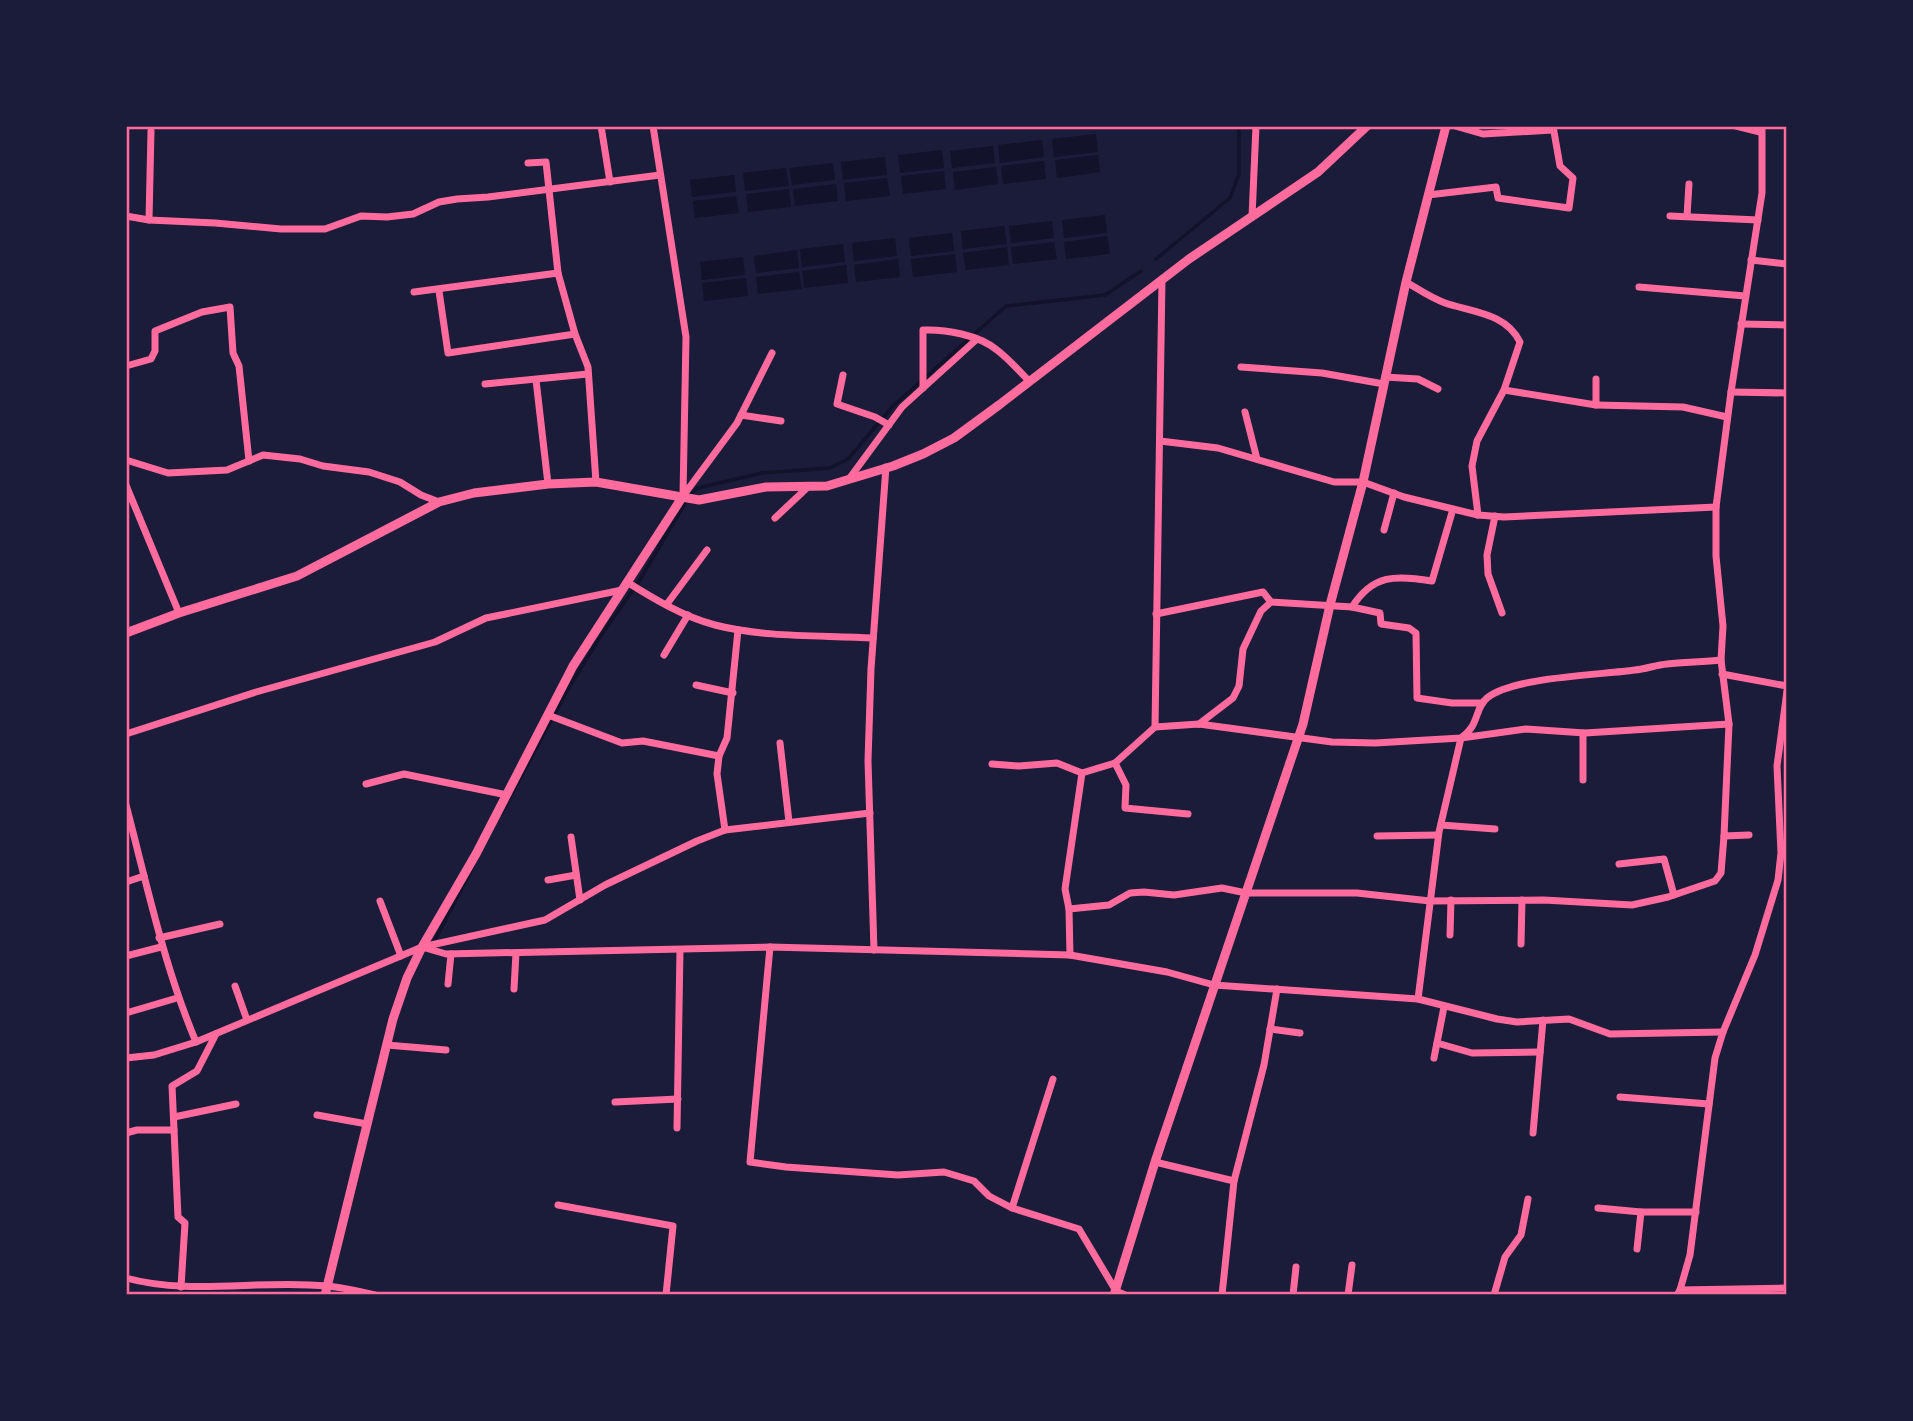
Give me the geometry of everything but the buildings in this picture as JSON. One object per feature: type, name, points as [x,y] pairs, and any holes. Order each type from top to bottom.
[{"type":"street","points":[[601,126],[610,182]]},
{"type":"street","points":[[653,126],[686,337],[684,496]]},
{"type":"street","points":[[1252,218],[1255,126]]},
{"type":"street","points":[[126,633],[179,613],[297,576],[439,502],[474,493],[548,484],[596,482],[699,500],[766,487],[827,485],[923,454],[954,438],[1162,280],[1318,172],[1367,126]]},
{"type":"street","points":[[1118,1294],[1155,1162],[1299,736],[1363,482],[1406,282],[1446,126]]},
{"type":"street","points":[[1428,195],[1496,187],[1498,198],[1569,208],[1573,178],[1560,166],[1553,128],[1483,134],[1455,126]]},
{"type":"street","points":[[1069,909],[1109,905],[1130,893],[1174,895],[1222,888],[1246,893],[1357,893],[1430,901],[1595,901],[1632,905],[1715,881],[1721,873],[1729,724],[1721,660],[1723,626],[1716,556],[1716,507],[1727,417],[1762,193],[1761,129],[1736,126]]},
{"type":"street","points":[[149,220],[151,131]]},
{"type":"street","points":[[528,163],[546,162],[558,273],[589,374],[596,482]]},
{"type":"street","points":[[126,216],[281,229],[325,229],[360,216],[413,214],[439,202],[457,199],[660,175]]},
{"type":"street","points":[[1687,216],[1689,184]]},
{"type":"street","points":[[1670,216],[1758,220]]},
{"type":"street","points":[[1751,260],[1787,264]]},
{"type":"street","points":[[414,292],[439,291],[558,273]]},
{"type":"street","points":[[1155,727],[1162,280]]},
{"type":"street","points":[[1406,282],[1443,302],[1486,313],[1514,329],[1520,342],[1503,390],[1477,441],[1472,466],[1478,515]]},
{"type":"street","points":[[1639,287],[1745,296]]},
{"type":"street","points":[[439,291],[448,353],[575,334]]},
{"type":"street","points":[[126,366],[151,359],[155,351],[155,331],[202,312],[230,307],[233,353],[239,366],[249,460]]},
{"type":"street","points":[[1741,324],[1787,325]]},
{"type":"street","points":[[923,387],[923,330],[935,329],[976,339],[996,349],[1029,382]]},
{"type":"street","points":[[849,479],[902,407],[976,339]]},
{"type":"street","points":[[326,1290],[387,1045],[407,978],[508,795],[573,666],[630,587],[684,496],[741,415],[772,353]]},
{"type":"street","points":[[1241,367],[1385,381],[1418,379],[1438,390]]},
{"type":"street","points":[[485,384],[589,374]]},
{"type":"street","points":[[843,375],[837,404],[876,417],[888,425]]},
{"type":"street","points":[[1596,379],[1596,405]]},
{"type":"street","points":[[536,380],[548,484]]},
{"type":"street","points":[[1503,390],[1596,405],[1683,407],[1727,417]]},
{"type":"street","points":[[1731,392],[1787,393]]},
{"type":"street","points":[[1245,412],[1257,459]]},
{"type":"street","points":[[741,415],[781,421]]},
{"type":"street","points":[[1160,441],[1218,448],[1334,482],[1363,482],[1478,515],[1716,507]]},
{"type":"street","points":[[126,460],[168,472],[227,470],[263,455],[369,472],[400,482],[439,502]]},
{"type":"street","points":[[874,950],[868,761],[873,638],[886,467]]},
{"type":"street","points":[[126,485],[179,613]]},
{"type":"street","points":[[775,518],[809,486]]},
{"type":"street","points":[[1384,530],[1394,493]]},
{"type":"street","points":[[1352,607],[1363,590],[1390,578],[1432,580],[1453,509]]},
{"type":"street","points":[[1495,516],[1487,555],[1488,574],[1502,613]]},
{"type":"street","points":[[667,604],[707,550]]},
{"type":"street","points":[[126,734],[256,691],[435,642],[486,618],[630,587],[713,624],[738,629],[873,638]]},
{"type":"street","points":[[1156,614],[1263,592],[1271,601],[1352,607],[1381,613],[1381,624],[1409,628],[1416,633],[1417,698],[1452,703],[1482,703]]},
{"type":"street","points":[[1199,724],[1233,698],[1239,686],[1244,649],[1261,611],[1271,601]]},
{"type":"street","points":[[664,655],[688,615]]},
{"type":"street","points":[[725,831],[717,774],[719,756],[727,738],[738,629]]},
{"type":"street","points":[[1418,999],[1440,825],[1461,738],[1472,730],[1482,703],[1488,696],[1541,680],[1638,670],[1665,664],[1721,660]]},
{"type":"street","points":[[1722,674],[1787,688],[1777,766],[1780,853],[1778,880],[1755,955],[1715,1058],[1690,1255],[1678,1292],[1750,1292],[1787,1288]]},
{"type":"street","points":[[695,685],[733,693]]},
{"type":"street","points":[[548,715],[622,743],[643,741],[719,756]]},
{"type":"street","points":[[992,764],[1057,764],[1082,773],[1115,763],[1155,727],[1199,724],[1332,742],[1375,743],[1461,738],[1526,729],[1583,733],[1729,724]]},
{"type":"street","points":[[1583,733],[1583,780]]},
{"type":"street","points":[[780,743],[789,822]]},
{"type":"street","points":[[1115,763],[1126,785],[1125,808],[1188,814]]},
{"type":"street","points":[[1070,955],[1069,909],[1065,889],[1082,773]]},
{"type":"street","points":[[366,784],[404,774],[508,795]]},
{"type":"street","points":[[126,805],[161,947],[177,998],[196,1042]]},
{"type":"street","points":[[126,1058],[154,1055],[196,1042],[422,947],[545,920],[697,841],[725,831],[870,813]]},
{"type":"street","points":[[1440,825],[1495,829]]},
{"type":"street","points":[[1377,836],[1438,835]]},
{"type":"street","points":[[1724,836],[1749,835]]},
{"type":"street","points":[[571,837],[580,900]]},
{"type":"street","points":[[1619,864],[1664,859],[1674,895]]},
{"type":"street","points":[[126,882],[144,876]]},
{"type":"street","points":[[548,880],[576,876]]},
{"type":"street","points":[[1450,935],[1451,900]]},
{"type":"street","points":[[1521,944],[1522,900]]},
{"type":"street","points":[[380,901],[401,956]]},
{"type":"street","points":[[159,938],[220,923]]},
{"type":"street","points":[[126,956],[161,947]]},
{"type":"street","points":[[422,947],[451,954],[770,947],[1070,955],[1167,972],[1214,985],[1418,999],[1517,1022],[1569,1019],[1610,1034],[1723,1032]]},
{"type":"street","points":[[770,947],[750,1161],[786,1167],[898,1175],[944,1171],[974,1181],[989,1196],[1012,1208],[1079,1229],[1118,1294]]},
{"type":"street","points":[[677,1128],[680,950]]},
{"type":"street","points":[[514,989],[516,953]]},
{"type":"street","points":[[448,984],[451,954]]},
{"type":"street","points":[[235,986],[247,1020]]},
{"type":"street","points":[[1222,1295],[1234,1181],[1265,1065],[1277,989]]},
{"type":"street","points":[[126,1013],[177,998]]},
{"type":"street","points":[[1434,1058],[1444,1007]]},
{"type":"street","points":[[1532,1133],[1543,1020]]},
{"type":"street","points":[[1270,1029],[1300,1033]]},
{"type":"street","points":[[181,1287],[185,1223],[178,1217],[172,1086],[197,1071],[216,1033]]},
{"type":"street","points":[[1437,1043],[1472,1053],[1540,1052]]},
{"type":"street","points":[[387,1045],[446,1050]]},
{"type":"street","points":[[1012,1208],[1053,1079]]},
{"type":"street","points":[[1620,1097],[1709,1104]]},
{"type":"street","points":[[615,1102],[678,1099]]},
{"type":"street","points":[[174,1116],[236,1104]]},
{"type":"street","points":[[317,1115],[367,1124]]},
{"type":"street","points":[[126,1133],[137,1130],[174,1130]]},
{"type":"street","points":[[1155,1162],[1234,1181]]},
{"type":"street","points":[[1494,1295],[1506,1257],[1521,1235],[1528,1199]]},
{"type":"street","points":[[558,1205],[673,1226],[666,1295]]},
{"type":"street","points":[[1598,1208],[1641,1212],[1696,1212]]},
{"type":"street","points":[[1637,1250],[1641,1212]]},
{"type":"street","points":[[1348,1295],[1352,1265]]},
{"type":"street","points":[[1293,1295],[1296,1267]]},
{"type":"street","points":[[126,1278],[149,1284],[181,1287],[212,1285],[376,1295]]},
{"type":"street","points":[[211,1295],[212,1285]]},
{"type":"shaded area","points":[[1096,134],[1098,152],[1054,157],[1052,139]]},
{"type":"shaded area","points":[[1042,140],[1044,157],[1000,163],[998,145]]},
{"type":"shaded area","points":[[993,146],[995,163],[952,168],[950,151]]},
{"type":"shaded area","points":[[942,150],[944,168],[900,173],[898,155]]},
{"type":"shaded area","points":[[1098,155],[1100,172],[1057,178],[1055,160]]},
{"type":"shaded area","points":[[885,157],[887,175],[843,180],[841,162]]},
{"type":"shaded area","points":[[1044,161],[1046,179],[1003,184],[1001,166]]},
{"type":"shaded area","points":[[833,163],[835,180],[792,185],[789,168]]},
{"type":"shaded area","points":[[996,167],[998,184],[955,190],[953,172]]},
{"type":"shaded area","points":[[786,168],[789,186],[745,191],[743,173]]},
{"type":"shaded area","points":[[944,171],[946,189],[903,194],[901,176]]},
{"type":"shaded area","points":[[734,175],[736,192],[692,197],[690,180]]},
{"type":"shaded area","points":[[887,178],[890,196],[846,201],[844,183]]},
{"type":"shaded area","points":[[836,184],[838,201],[795,206],[793,189]]},
{"type":"shaded area","points":[[789,189],[791,207],[748,212],[746,194]]},
{"type":"shaded area","points":[[736,196],[739,213],[695,218],[693,201]]},
{"type":"shaded area","points":[[1105,215],[1107,233],[1064,238],[1062,220]]},
{"type":"shaded area","points":[[1052,221],[1054,238],[1011,243],[1009,226]]},
{"type":"shaded area","points":[[1004,226],[1007,244],[963,249],[961,231]]},
{"type":"shaded area","points":[[952,233],[954,251],[911,256],[909,238]]},
{"type":"shaded area","points":[[1107,236],[1110,254],[1066,259],[1064,242]]},
{"type":"shaded area","points":[[895,238],[897,256],[854,261],[852,243]]},
{"type":"shaded area","points":[[1054,242],[1057,259],[1013,264],[1011,247]]},
{"type":"shaded area","points":[[843,244],[845,262],[802,267],[800,249]]},
{"type":"shaded area","points":[[1007,247],[1009,265],[966,270],[963,253]]},
{"type":"shaded area","points":[[797,250],[799,268],[756,273],[754,256]]},
{"type":"shaded area","points":[[955,254],[957,272],[913,277],[911,259]]},
{"type":"shaded area","points":[[743,257],[745,275],[702,280],[700,262]]},
{"type":"shaded area","points":[[898,259],[900,277],[856,282],[854,265]]},
{"type":"shaded area","points":[[846,265],[848,283],[804,288],[802,271]]},
{"type":"shaded area","points":[[799,272],[802,289],[758,294],[756,277]]},
{"type":"shaded area","points":[[746,278],[748,296],[704,301],[702,283]]},
{"type":"waterway","points":[[1156,259],[1230,198],[1239,174],[1239,126]]},
{"type":"waterway","points":[[501,814],[568,689],[696,489],[762,473],[830,468],[848,459],[893,406],[1006,306],[1105,295],[1141,271]]},
{"type":"waterway","points":[[435,940],[473,867]]}]
